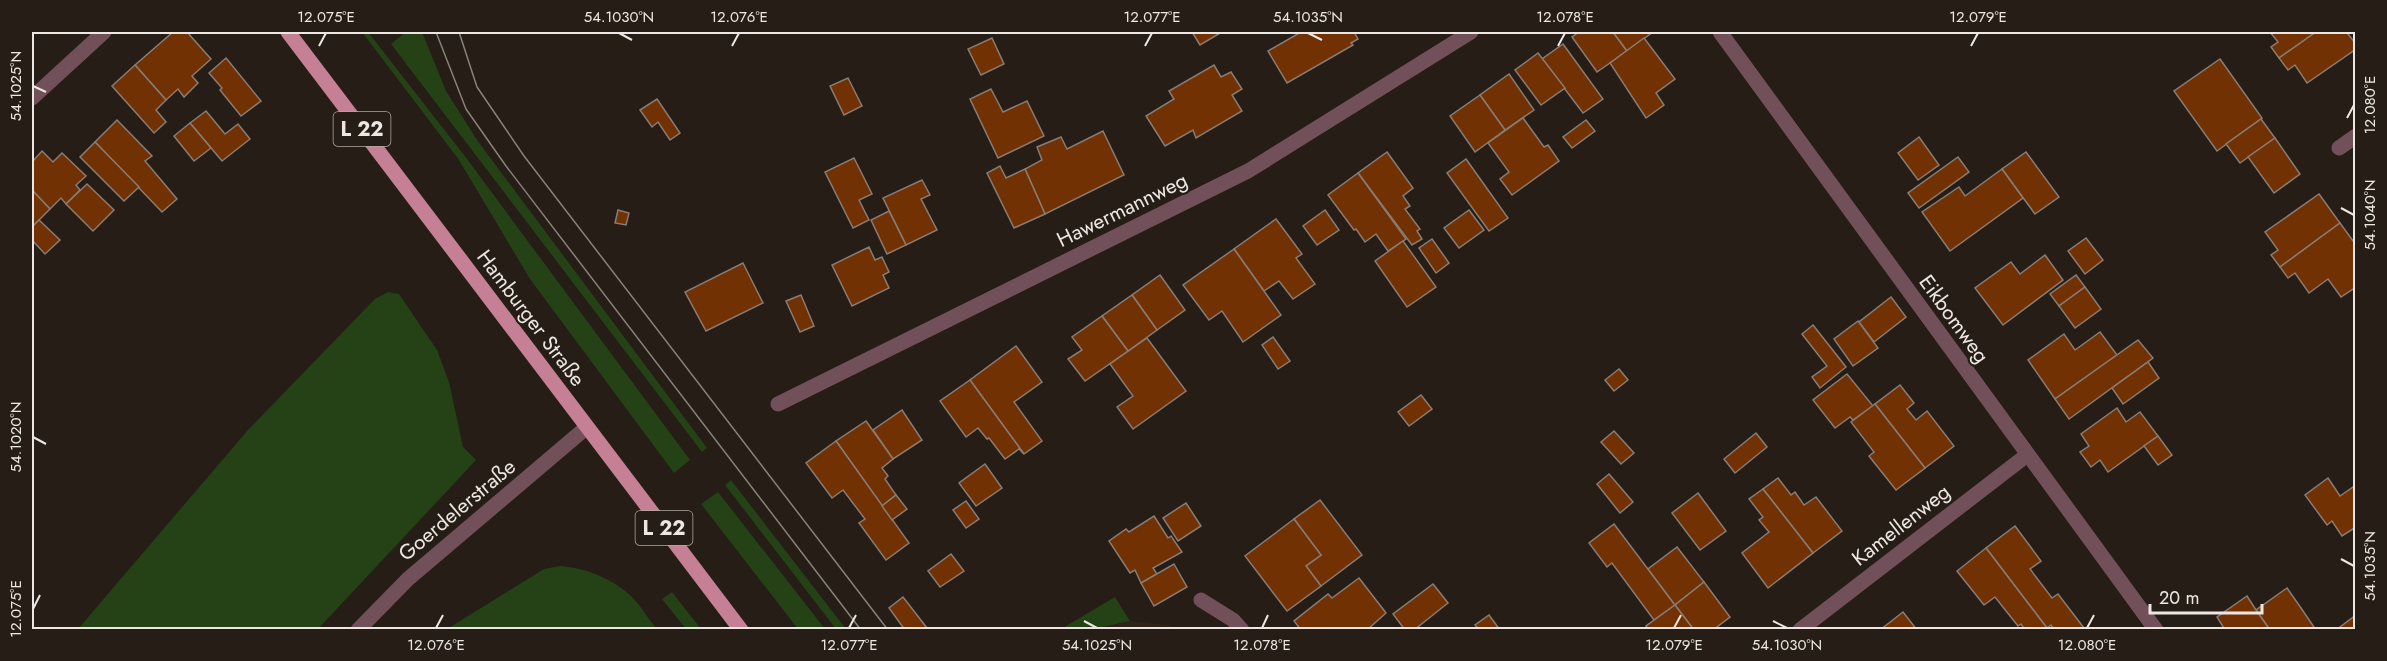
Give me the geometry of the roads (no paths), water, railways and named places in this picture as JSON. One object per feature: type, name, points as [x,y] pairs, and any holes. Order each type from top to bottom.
[{"type":"main road","name":"Hamburger Straße","points":[[288,32],[741,630]]},
{"type":"street","points":[[32,98],[104,32]]},
{"type":"street","name":"Hawermannweg","points":[[778,404],[1248,171],[1471,32]]},
{"type":"street","name":"Eikbomweg","points":[[1720,32],[2156,630]]},
{"type":"street","points":[[2339,148],[2355,136]]},
{"type":"street","name":"Goerdelerstraße","points":[[358,630],[408,579],[587,427]]},
{"type":"street","name":"Kamellenweg","points":[[1800,630],[2027,455]]},
{"type":"street","points":[[1202,600],[1233,620],[1242,630]]},
{"type":"tram line","points":[[436,32],[466,109],[506,166],[861,630]]},
{"type":"tram line","points":[[459,32],[477,87],[524,156],[888,630]]}]
